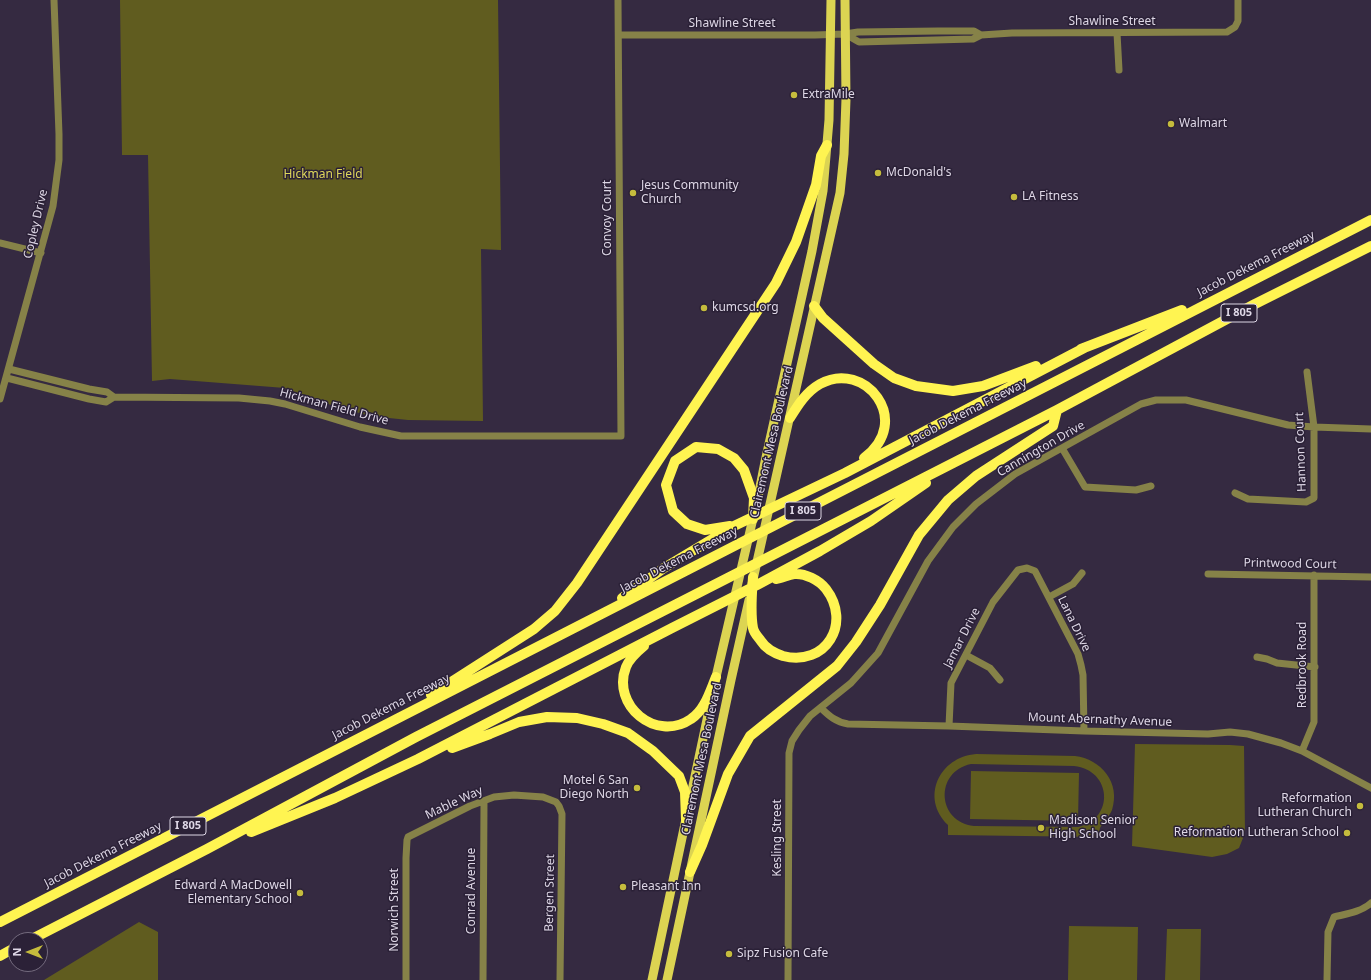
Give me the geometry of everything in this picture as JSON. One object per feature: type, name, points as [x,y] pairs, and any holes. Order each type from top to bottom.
[{"type":"highway","points":[[377,730],[534,629],[555,611],[577,583],[776,283],[796,242],[816,185],[820,156],[827,145]]},
{"type":"highway","name":"Jacob Dekema Freeway","points":[[0,922],[1371,220]]},
{"type":"highway","name":"I 805","points":[[46,932],[207,849],[424,734],[1057,410],[1255,304],[1371,246]]},
{"type":"highway","points":[[814,306],[823,318],[874,364],[894,378],[916,386],[953,391],[983,386],[1229,292]]},
{"type":"highway","points":[[591,620],[664,568],[734,526],[845,473],[1086,347]]},
{"type":"highway","points":[[790,418],[801,401],[810,391],[827,381],[842,379],[851,380],[871,390],[883,407],[885,417],[884,430],[873,452],[845,473]]},
{"type":"highway","points":[[690,872],[702,845],[728,774],[750,736],[837,666],[856,642],[880,605],[919,535],[948,500],[976,476],[1053,426],[1057,410]]},
{"type":"highway","points":[[734,526],[705,530],[687,524],[673,511],[666,485],[675,461],[696,447],[718,449],[734,458],[744,470],[756,498],[753,519]]},
{"type":"highway","points":[[207,849],[335,798],[418,759],[672,628],[755,581],[820,551],[871,520],[962,458]]},
{"type":"highway","points":[[795,574],[810,577],[824,586],[832,596],[836,608],[836,623],[833,636],[826,646],[816,654],[804,658],[789,657],[777,654],[765,647],[753,630],[749,608],[755,581],[795,574]]},
{"type":"highway","points":[[672,628],[643,647],[626,665],[623,676],[623,688],[627,698],[637,714],[654,725],[662,727],[674,727],[692,719],[702,708],[716,677]]},
{"type":"highway","points":[[418,759],[490,734],[519,722],[547,717],[577,718],[603,724],[628,733],[653,751],[678,776],[685,792],[686,820]]},
{"type":"main road","name":"Clairemont Mesa Boulevard","points":[[756,498],[812,251],[823,191],[830,99],[830,0]]},
{"type":"main road","name":"Clairemont Mesa Boulevard","points":[[755,581],[773,492],[840,193],[844,154],[846,99],[845,0]]},
{"type":"main road","name":"Clairemont Mesa Boulevard","points":[[652,980],[716,677],[753,519]]},
{"type":"main road","name":"Clairemont Mesa Boulevard","points":[[667,980],[701,824],[730,680],[749,608]]},
{"type":"street","name":"Copley Drive","points":[[0,400],[54,206],[59,160],[59,134],[54,0]]},
{"type":"street","name":"Convoy Court","points":[[618,0],[621,436]]},
{"type":"street","name":"Shawline Street","points":[[619,35],[845,34],[858,32],[938,30],[974,31],[981,35],[1012,33],[1228,32],[1235,28],[1238,20],[1238,0]]},
{"type":"street","points":[[1117,33],[1119,70]]},
{"type":"street","points":[[0,243],[41,253]]},
{"type":"street","name":"Hickman Field Drive","points":[[9,369],[89,390],[107,392],[114,397]]},
{"type":"street","name":"Hannon Court","points":[[1235,494],[1248,499],[1306,502],[1314,498],[1314,427],[1307,372]]},
{"type":"street","name":"Hickman Field Drive","points":[[7,378],[89,400],[106,402],[114,397],[239,398],[270,401],[285,404],[360,427],[400,436],[621,436]]},
{"type":"street","name":"Cannington Drive","points":[[821,708],[851,683],[878,653],[928,561],[952,527],[976,504],[1015,474],[1141,404],[1156,400],[1186,400],[1288,425],[1371,428]]},
{"type":"street","points":[[1062,448],[1085,487],[1136,490],[1151,486]]},
{"type":"street","name":"Lana Drive","points":[[1018,570],[1027,568],[1035,572],[1078,654],[1083,675],[1084,731]]},
{"type":"street","name":"Jamar Drive","points":[[949,726],[951,683],[993,602],[1018,570]]},
{"type":"street","points":[[1049,597],[1073,584],[1082,573]]},
{"type":"street","name":"Printwood Court","points":[[1208,574],[1371,577]]},
{"type":"street","name":"Redbrook Road","points":[[1302,751],[1314,722],[1314,575]]},
{"type":"street","points":[[966,655],[990,668],[1000,680]]},
{"type":"street","points":[[1257,657],[1277,663],[1314,667]]},
{"type":"street","name":"Mount Abernathy Avenue","points":[[821,708],[831,718],[848,724],[1208,734],[1230,732],[1248,734],[1281,743],[1302,751],[1370,786]]},
{"type":"street","name":"Kesling Street","points":[[788,980],[789,753],[792,741],[799,730],[810,716],[821,708]]},
{"type":"street","name":"Mable Way","points":[[407,840],[408,837],[470,806],[494,797],[514,795],[542,797],[556,802],[559,806]]},
{"type":"street","name":"Conrad Avenue","points":[[483,980],[484,802]]},
{"type":"street","name":"Bergen Street","points":[[559,806],[562,814],[560,980]]},
{"type":"street","name":"Norwich Street","points":[[406,980],[407,840]]},
{"type":"street","points":[[1327,980],[1328,932],[1334,917],[1355,912],[1367,907],[1371,903]]},
{"type":"green space","name":"Hickman Field","points":[[120,0],[498,0],[501,250],[481,249],[483,421],[408,420],[370,416],[331,405],[285,388],[170,379],[152,381],[148,155],[122,155]]},
{"type":"green space","points":[[1135,744],[1244,746],[1245,833],[1239,848],[1227,854],[1212,857],[1132,846]]},
{"type":"green space","points":[[976,754],[1075,756],[1093,762],[1101,767],[1107,774],[1114,791],[1112,810],[1100,828],[1100,837],[948,835],[948,825],[940,814],[935,803],[935,791],[938,780],[943,771],[952,763],[963,757]],"holes":[[[971,764],[1074,766],[1087,769],[1096,776],[1102,785],[1104,795],[1103,805],[1098,815],[1090,822],[1078,827],[974,826],[962,823],[953,816],[947,807],[945,796],[946,786],[951,776],[959,769]]]},
{"type":"green space","points":[[971,771],[1079,773],[1078,821],[970,819]]},
{"type":"green space","points":[[139,922],[158,932],[158,980],[44,980]]},
{"type":"green space","points":[[1069,926],[1138,927],[1137,980],[1068,980]]},
{"type":"green space","points":[[1167,929],[1201,929],[1200,980],[1165,980]]},
{"type":"place","name":"ExtraMile","points":[[794,95]]},
{"type":"place","name":"Walmart","points":[[1171,124]]},
{"type":"place","name":"McDonald's","points":[[878,173]]},
{"type":"place","name":"Jesus Community Church","points":[[633,193]]},
{"type":"place","name":"LA Fitness","points":[[1014,197]]},
{"type":"place","name":"kumcsd.org","points":[[704,308]]},
{"type":"place","name":"Motel 6 San Diego North","points":[[637,788]]},
{"type":"place","name":"Reformation Lutheran Church","points":[[1360,806]]},
{"type":"place","name":"Madison Senior High School","points":[[1041,828]]},
{"type":"place","name":"Reformation Lutheran School","points":[[1347,833]]},
{"type":"place","name":"Pleasant Inn","points":[[623,887]]},
{"type":"place","name":"Edward A MacDowell Elementary School","points":[[300,893]]},
{"type":"place","name":"Sipz Fusion Cafe","points":[[729,954]]}]
